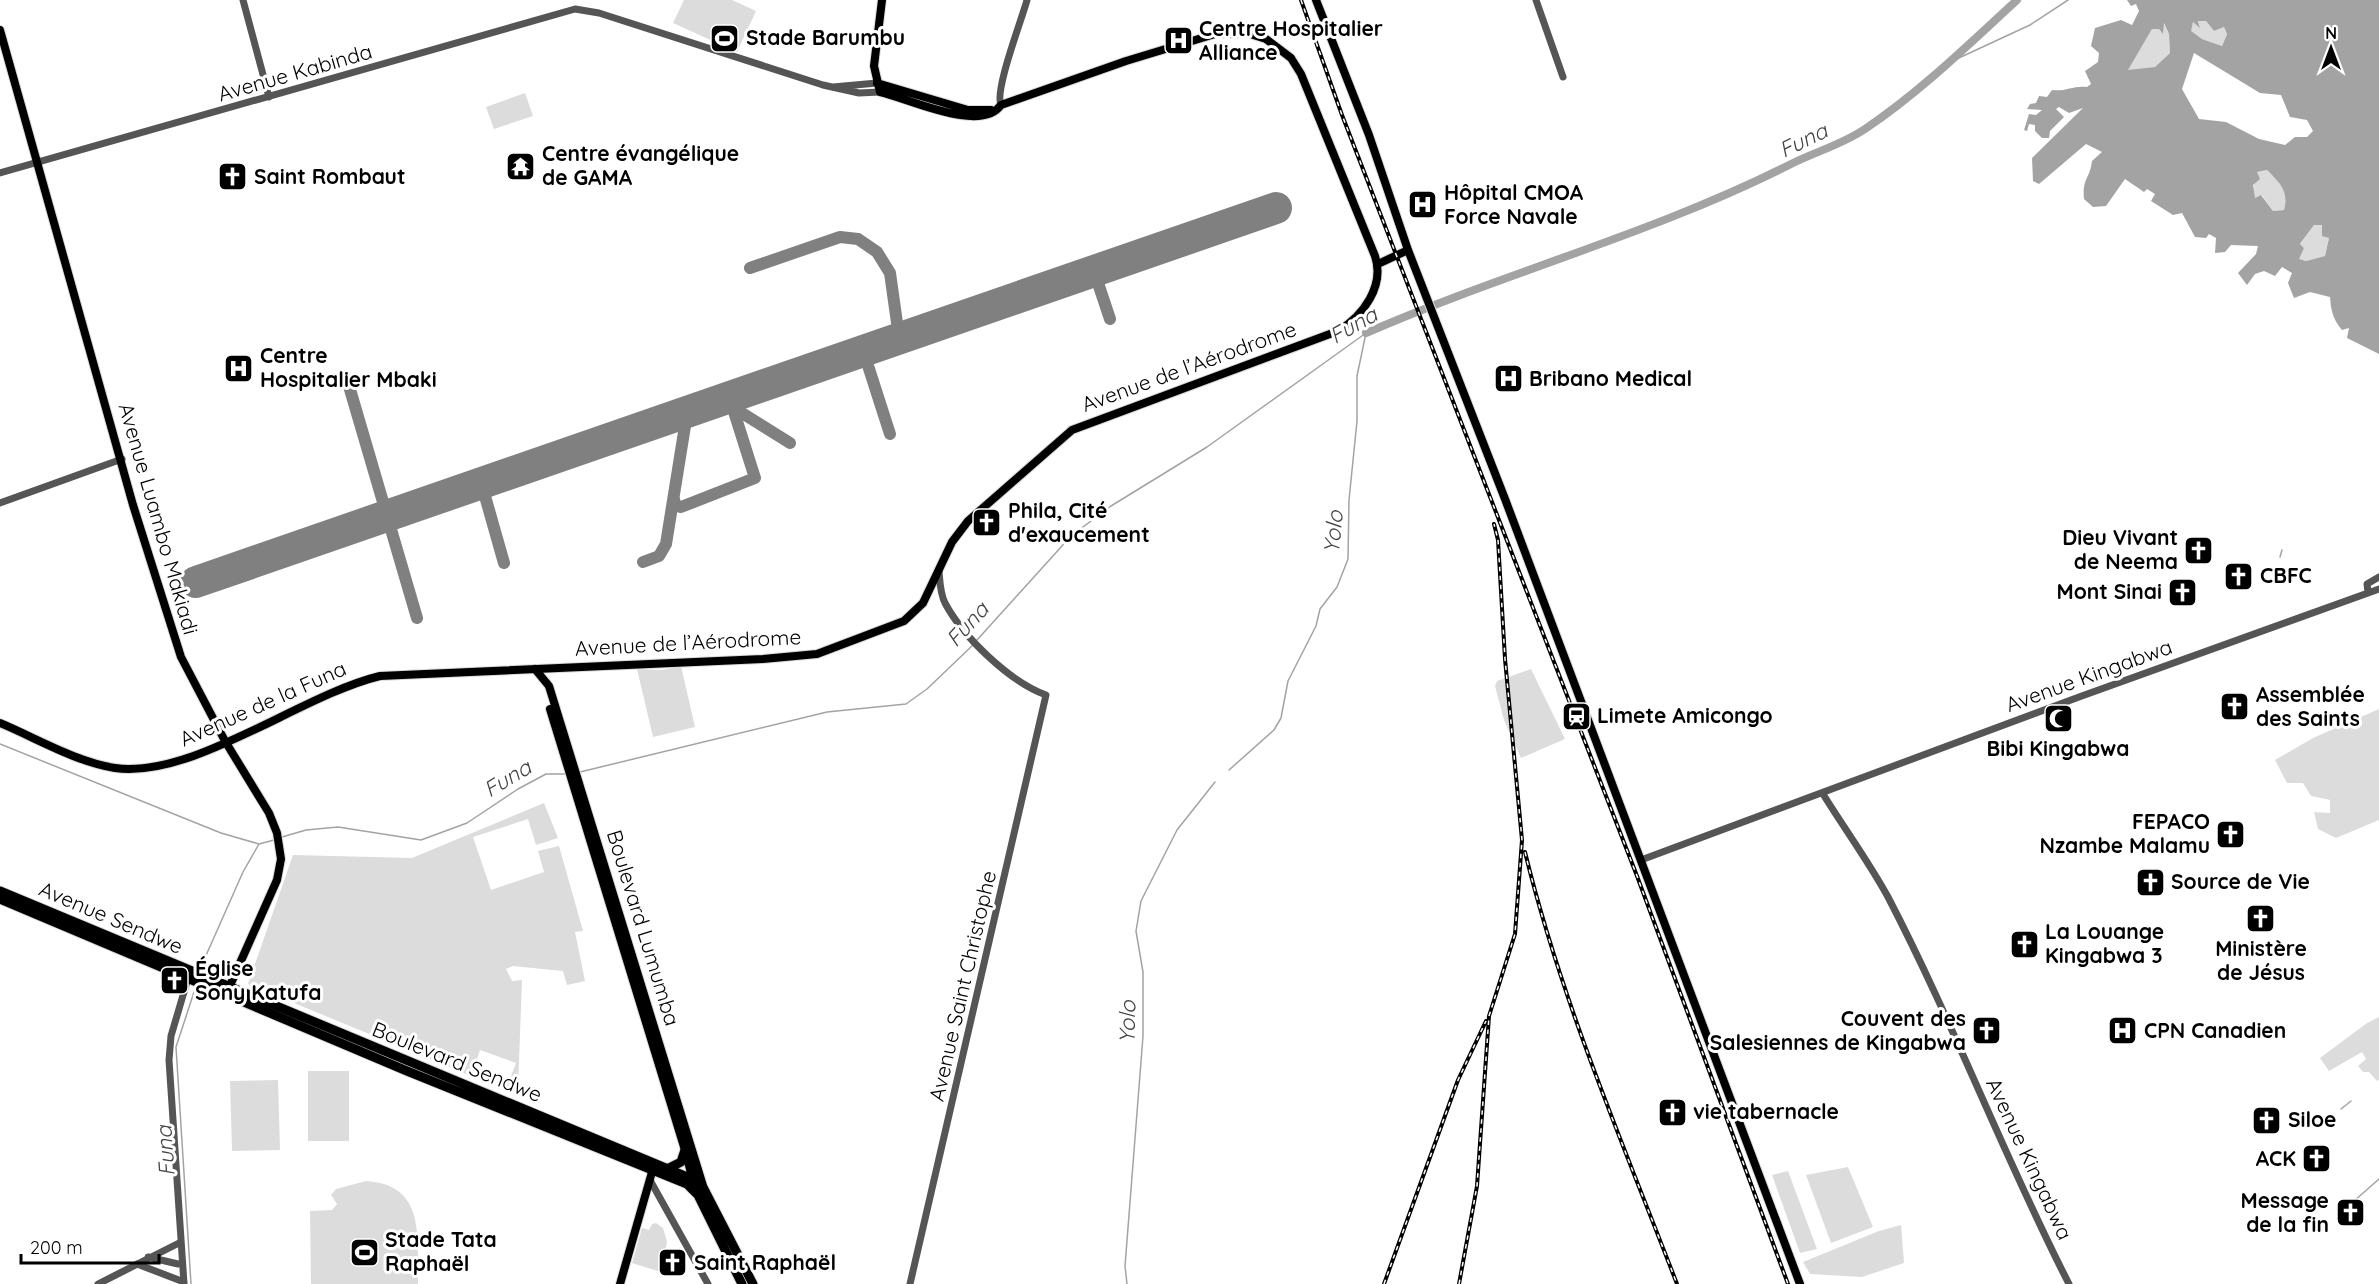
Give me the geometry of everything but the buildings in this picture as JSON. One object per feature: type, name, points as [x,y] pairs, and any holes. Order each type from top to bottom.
[{"type":"highway","name":"Avenue Sendwe","points":[[0,891],[192,977]]},
{"type":"highway","name":"Avenue Sendwe","points":[[0,899],[207,983]]},
{"type":"highway","name":"Boulevard Sendwe","points":[[207,983],[654,1166],[675,1179],[697,1185]]},
{"type":"highway","points":[[669,1168],[681,1162],[685,1150]]},
{"type":"highway","name":"Boulevard Sendwe","points":[[654,1166],[669,1168],[697,1185]]},
{"type":"highway","name":"Boulevard Lumumba","points":[[697,1185],[742,1284]]},
{"type":"highway","name":"Boulevard Lumumba","points":[[697,1185],[753,1284]]},
{"type":"main road","points":[[882,0],[874,66],[878,88],[966,117],[981,117],[999,107],[1126,61],[1215,34],[1247,33],[1266,39],[1291,58],[1308,89],[1378,264],[1408,250]]},
{"type":"main road","points":[[1316,0],[1369,135],[1408,250],[1436,318],[1800,1284]]},
{"type":"main road","name":"Avenue Luambo Makiadi","points":[[0,30],[133,504],[181,657],[225,741],[269,813],[277,833],[280,849],[277,880],[227,992]]},
{"type":"main road","name":"Avenue de l’Aérodrome","points":[[553,668],[763,659],[816,654],[904,621],[923,603],[952,542],[968,521],[1062,437],[1081,426],[1349,325],[1367,304],[1376,284],[1378,264]]},
{"type":"main road","points":[[546,684],[553,668]]},
{"type":"main road","name":"Avenue de la Funa","points":[[0,723],[89,760],[128,769],[166,765],[351,685],[380,676],[553,668]]},
{"type":"main road","name":"Boulevard Lumumba","points":[[531,669],[546,684],[697,1185]]},
{"type":"main road","name":"Boulevard Lumumba","points":[[576,781],[697,1185]]},
{"type":"main road","points":[[620,1284],[654,1166]]},
{"type":"street","points":[[243,0],[269,97]]},
{"type":"street","points":[[999,107],[1001,82],[1027,0]]},
{"type":"street","points":[[1536,0],[1563,77]]},
{"type":"street","name":"Avenue Kabinda","points":[[0,173],[575,9],[599,13],[831,87],[878,88]]},
{"type":"street","points":[[0,503],[122,459]]},
{"type":"street","name":"Avenue Saint Christophe","points":[[910,1284],[1046,695],[1026,685],[978,647],[946,604],[939,571]]},
{"type":"street","points":[[2367,592],[2367,584],[2379,577]]},
{"type":"street","name":"Avenue Kingabwa","points":[[1641,861],[2379,589]]},
{"type":"street","name":"Avenue Kingabwa","points":[[1823,794],[1887,895],[1941,1003],[1987,1108],[2070,1284]]},
{"type":"street","points":[[184,1283],[180,1263],[181,1242],[169,1048],[192,977]]},
{"type":"street","points":[[651,1182],[708,1284]]},
{"type":"street","points":[[98,1284],[181,1242]]},
{"type":"street","points":[[148,1257],[180,1263]]},
{"type":"street","points":[[155,1271],[180,1263]]},
{"type":"street","points":[[137,1264],[184,1283]]},
{"type":"shaded area","name":"Stade Barumbu","points":[[684,0],[732,0],[756,11],[737,52],[673,23]]},
{"type":"shaded area","points":[[2127,0],[2379,0],[2379,354],[2347,338],[2349,328],[2342,330],[2336,322],[2330,297],[2310,292],[2294,298],[2288,283],[2292,273],[2282,267],[2275,276],[2264,271],[2255,274],[2247,285],[2238,273],[2256,254],[2258,246],[2231,245],[2225,252],[2215,253],[2216,238],[2209,234],[2206,238],[2195,237],[2182,213],[2173,215],[2151,201],[2155,194],[2147,189],[2144,192],[2125,179],[2106,206],[2093,207],[2084,199],[2084,187],[2092,161],[2102,152],[2086,144],[2039,184],[2033,181],[2032,158],[2083,108],[2069,113],[2059,107],[2056,109],[2064,117],[2050,131],[2049,138],[2042,138],[2035,131],[2035,125],[2029,124],[2027,131],[2024,130],[2029,114],[2036,115],[2042,110],[2027,109],[2030,104],[2036,103],[2039,96],[2047,97],[2052,90],[2087,87],[2091,84],[2085,71],[2098,62],[2099,53],[2091,46],[2095,28],[2121,20],[2132,25],[2139,11],[2136,4],[2131,6]],"holes":[[[2198,21],[2206,21],[2214,31],[2224,27],[2227,34],[2222,46],[2202,39],[2191,31],[2193,22],[2200,28]],[[2164,23],[2169,34],[2170,53],[2155,67],[2128,70],[2152,29],[2159,29],[2163,34]],[[2194,53],[2260,93],[2281,95],[2290,117],[2307,120],[2313,131],[2307,137],[2295,137],[2285,145],[2259,139],[2226,122],[2199,119],[2182,89]],[[2267,170],[2279,183],[2284,192],[2284,210],[2273,211],[2261,195],[2255,198],[2253,185],[2260,179],[2257,172]],[[2314,225],[2322,225],[2322,236],[2329,238],[2325,256],[2306,261],[2299,259],[2304,248],[2300,244]]]},
{"type":"shaded area","points":[[2198,21],[2206,21],[2214,31],[2224,27],[2227,33],[2222,46],[2202,39],[2190,31],[2193,22],[2200,26]]},
{"type":"shaded area","points":[[2163,22],[2169,34],[2170,53],[2155,67],[2127,71],[2152,29],[2159,29],[2162,33]]},
{"type":"shaded area","points":[[525,93],[533,116],[494,129],[486,107]]},
{"type":"shaded area","points":[[2267,170],[2284,192],[2284,210],[2273,211],[2262,195],[2255,198],[2252,193],[2257,172]]},
{"type":"shaded area","points":[[2314,225],[2322,225],[2329,238],[2325,256],[2306,261],[2298,259],[2304,248],[2300,245]]},
{"type":"shaded area","points":[[681,666],[695,727],[653,737],[637,669],[663,670]]},
{"type":"shaded area","points":[[1531,669],[1565,739],[1521,758],[1504,720],[1495,686],[1497,681]]},
{"type":"shaded area","points":[[2379,709],[2379,820],[2336,838],[2318,829],[2314,812],[2330,813],[2330,800],[2311,796],[2303,783],[2287,783],[2275,760],[2313,738]]},
{"type":"shaded area","points":[[544,803],[558,838],[536,845],[528,819],[473,837],[491,890],[544,872],[538,851],[559,846],[583,931],[575,932],[585,981],[567,985],[563,971],[513,966],[506,969],[512,981],[522,980],[518,1089],[507,1087],[516,1063],[480,1050],[471,1076],[248,984],[293,855],[412,858]]},
{"type":"shaded area","points":[[2379,1017],[2379,1080],[2377,1081],[2369,1072],[2363,1072],[2358,1066],[2366,1059],[2362,1052],[2329,1071],[2320,1058],[2367,1023]]},
{"type":"shaded area","points":[[308,1071],[349,1071],[349,1141],[308,1141]]},
{"type":"shaded area","points":[[278,1080],[280,1150],[232,1151],[230,1081]]},
{"type":"shaded area","points":[[1848,1167],[1873,1227],[1831,1243],[1806,1175]]},
{"type":"shaded area","points":[[1788,1171],[1817,1249],[1800,1253],[1772,1175]]},
{"type":"shaded area","name":"Stade Tata Raphaël","points":[[366,1181],[386,1185],[400,1192],[409,1203],[417,1232],[418,1284],[311,1284],[310,1211],[332,1210],[337,1204],[331,1195],[336,1189]]},
{"type":"shaded area","points":[[656,1223],[663,1228],[667,1242],[661,1272],[632,1263],[642,1228],[649,1230],[652,1224]]},
{"type":"shaded area","points":[[1901,1225],[1904,1263],[1862,1277],[1810,1274],[1803,1262],[1879,1231]]},
{"type":"waterway","name":"Funa","points":[[1366,333],[1687,211],[1848,139],[1885,115],[1924,84],[2017,0]]},
{"type":"waterway","points":[[1948,63],[2030,25],[2068,0]]},
{"type":"waterway","name":"Funa","points":[[977,640],[1071,536],[1111,506],[1207,447],[1366,333]]},
{"type":"waterway","name":"Yolo","points":[[1229,770],[1274,730],[1281,718],[1288,681],[1316,626],[1320,609],[1337,587],[1348,559],[1349,500],[1357,421],[1357,376],[1366,333]]},
{"type":"waterway","points":[[2280,557],[2282,550]]},
{"type":"waterway","name":"Funa","points":[[580,772],[827,712],[906,704],[927,689],[974,644]]},
{"type":"waterway","points":[[0,744],[221,833],[259,844]]},
{"type":"waterway","name":"Funa","points":[[282,837],[306,830],[338,827],[421,840],[467,823],[518,789],[546,774],[567,774]]},
{"type":"waterway","name":"Yolo","points":[[1127,1284],[1125,1266],[1143,1036],[1143,972],[1136,931],[1141,901],[1177,830],[1215,782]]},
{"type":"waterway","name":"Funa","points":[[200,969],[243,872],[259,844],[274,840]]},
{"type":"waterway","name":"Funa","points":[[191,1284],[176,1047],[196,986]]},
{"type":"waterway","points":[[2341,1109],[2351,1101]]},
{"type":"waterway","points":[[2354,1201],[2379,1179]]},
{"type":"taxiway","points":[[750,268],[840,237],[858,239],[877,252],[890,273],[899,337]]},
{"type":"taxiway","points":[[1094,271],[1110,319]]},
{"type":"taxiway","points":[[863,350],[890,434]]},
{"type":"taxiway","points":[[349,386],[417,618]]},
{"type":"taxiway","points":[[674,499],[675,505],[681,507],[755,478],[729,396]]},
{"type":"taxiway","points":[[734,408],[790,443]]},
{"type":"taxiway","points":[[643,562],[659,556],[666,544],[685,426],[683,412]]},
{"type":"taxiway","points":[[481,482],[504,563]]},
{"type":"runway","points":[[196,582],[1276,208]]},
{"type":"railway","points":[[1301,0],[1342,115],[1637,876],[1788,1284]]},
{"type":"railway","points":[[1459,1284],[1477,1186],[1489,1016],[1515,934],[1522,840],[1505,659],[1498,540],[1494,524]]},
{"type":"railway","points":[[1525,852],[1574,1016],[1677,1284]]},
{"type":"railway","points":[[1384,1284],[1458,1080],[1486,1021]]},
{"type":"place","name":"Stade Barumbu","points":[[725,38]]},
{"type":"place","name":"Centre Hospitalier Alliance","points":[[1178,41]]},
{"type":"place","name":"Centre évangélique de GAMA","points":[[521,166]]},
{"type":"place","name":"Saint Rombaut","points":[[233,177]]},
{"type":"place","name":"Hôpital CMOA Force Navale","points":[[1423,205]]},
{"type":"place","name":"Centre Hospitalier Mbaki","points":[[239,368]]},
{"type":"place","name":"Bribano Medical","points":[[1508,379]]},
{"type":"place","name":"Phila, Cité d'exaucement","points":[[987,523]]},
{"type":"place","name":"Dieu Vivant de Neema","points":[[2199,550]]},
{"type":"place","name":"CBFC","points":[[2239,576]]},
{"type":"place","name":"Mont Sinai","points":[[2183,592]]},
{"type":"place","name":"Assemblée des Saints","points":[[2235,707]]},
{"type":"place","name":"Limete Amicongo","points":[[1576,716]]},
{"type":"place","name":"Bibi Kingabwa","points":[[2058,718]]},
{"type":"place","name":"FEPACO Nzambe Malamu","points":[[2231,834]]},
{"type":"place","name":"Source de Vie","points":[[2150,882]]},
{"type":"place","name":"Ministère de Jésus","points":[[2261,918]]},
{"type":"place","name":"La Louange Kingabwa 3","points":[[2024,944]]},
{"type":"place","name":"Église Sony Katufa","points":[[174,981]]},
{"type":"place","name":"Couvent des Salesiennes de Kingabwa","points":[[1987,1031]]},
{"type":"place","name":"CPN Canadien","points":[[2123,1031]]},
{"type":"place","name":"vie tabernacle","points":[[1672,1112]]},
{"type":"place","name":"Siloe","points":[[2267,1120]]},
{"type":"place","name":"ACK","points":[[2317,1159]]},
{"type":"place","name":"Message de la fin","points":[[2350,1213]]},
{"type":"place","name":"Stade Tata Raphaël","points":[[364,1252]]},
{"type":"place","name":"Saint Raphaël","points":[[673,1263]]}]
